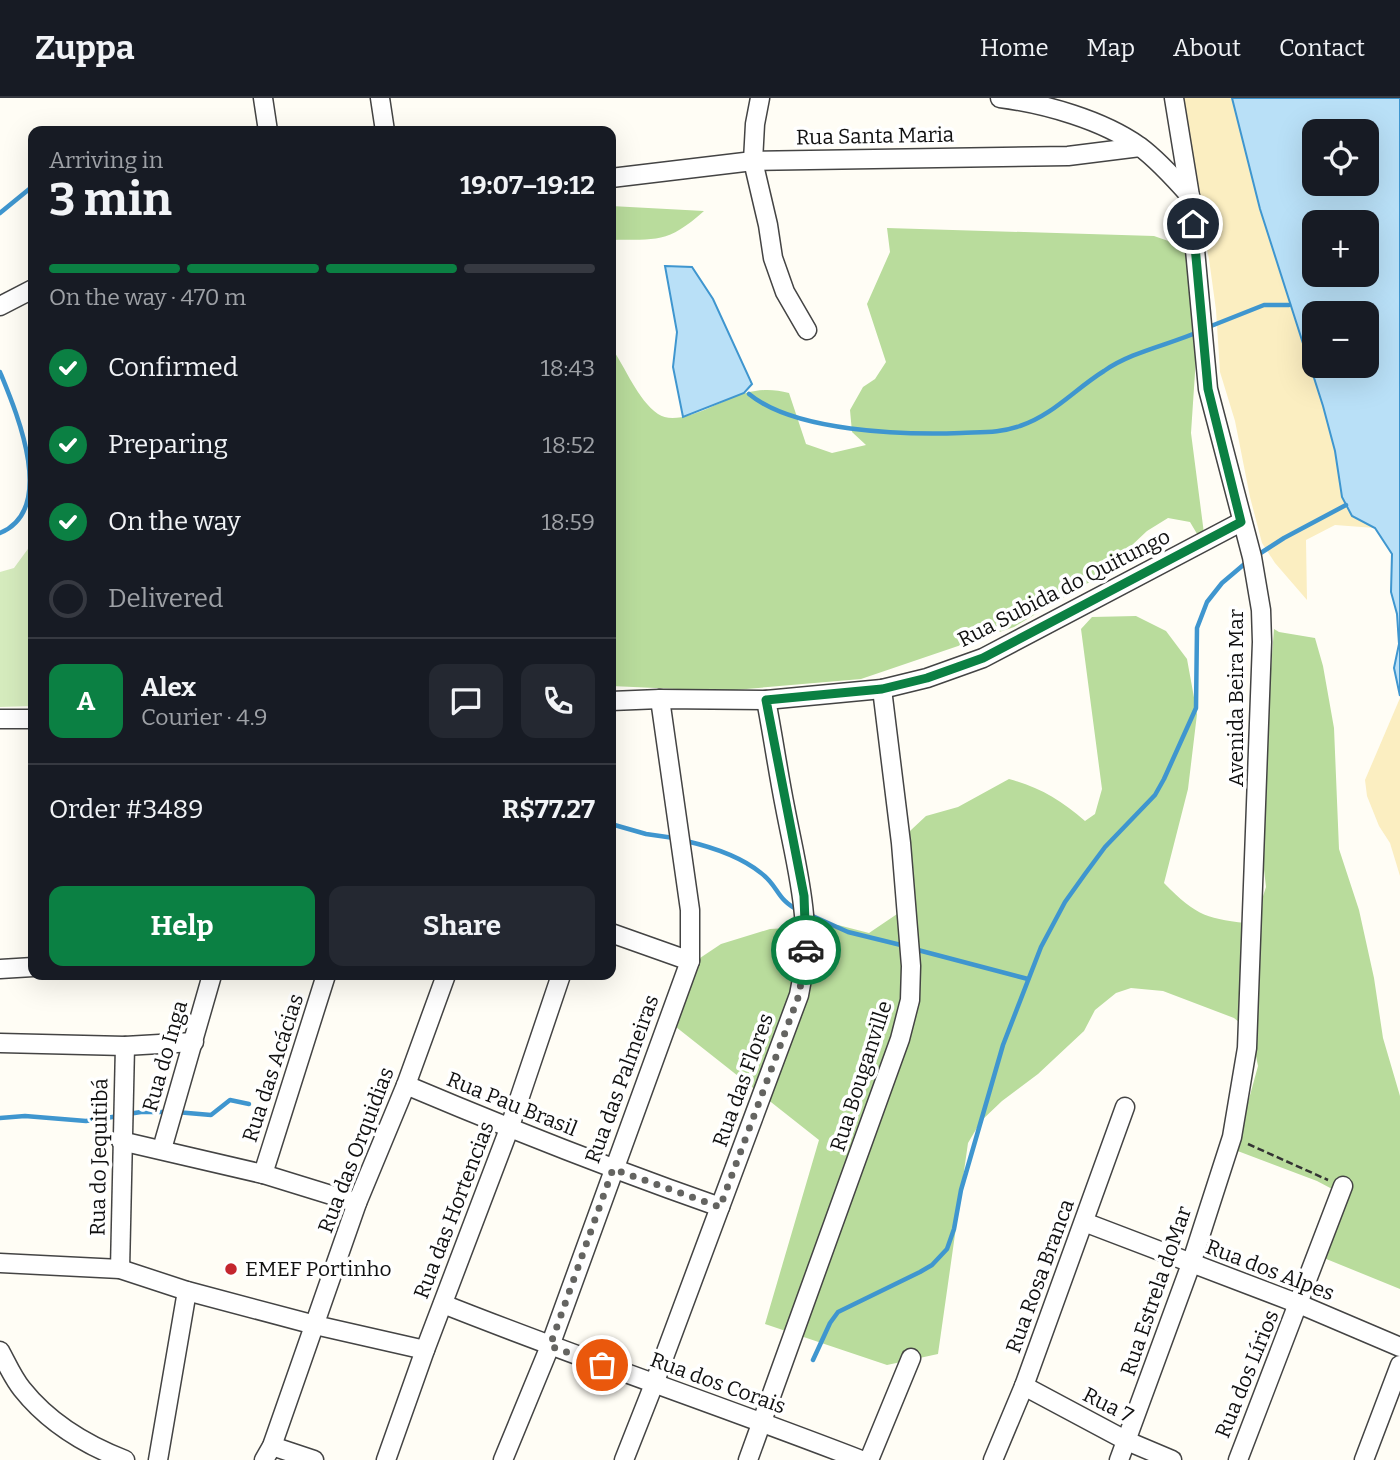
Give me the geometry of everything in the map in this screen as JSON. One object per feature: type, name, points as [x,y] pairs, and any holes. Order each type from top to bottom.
[{"type":"street","points":[[263,98],[267,126]]},
{"type":"street","points":[[380,98],[384,126]]},
{"type":"street","points":[[760,98],[753,161],[773,258],[785,292],[807,330]]},
{"type":"street","points":[[1000,98],[1025,101],[1106,126],[1140,147],[1190,196]]},
{"type":"street","name":"Avenida Beira Mar","points":[[1174,98],[1190,196],[1208,389],[1252,557],[1259,597],[1262,642],[1247,1048],[1232,1137]]},
{"type":"street","name":"Rua Santa Maria","points":[[616,177],[753,161],[1068,156],[1140,147]]},
{"type":"street","points":[[0,306],[28,292]]},
{"type":"street","name":"Rua Subida do Quitungo","points":[[616,701],[766,700],[882,689],[927,678],[983,658],[1241,522]]},
{"type":"street","name":"Rua Bouganville","points":[[748,1460],[900,1039],[911,1000],[911,966],[901,843],[882,689]]},
{"type":"street","name":"Rua das Palmeiras","points":[[503,1460],[550,1346],[690,961],[690,910],[660,699]]},
{"type":"street","name":"Rua das Flores","points":[[624,1460],[799,995],[805,968],[807,940],[804,896],[766,700]]},
{"type":"street","points":[[0,719],[28,719]]},
{"type":"street","points":[[616,935],[690,961]]},
{"type":"street","points":[[0,969],[28,967]]},
{"type":"street","name":"Rua do Inga","points":[[162,1149],[211,980]]},
{"type":"street","name":"Rua das Acácias","points":[[263,1174],[324,980]]},
{"type":"street","name":"Rua das Orquidias","points":[[268,1453],[357,1203],[406,1085],[444,980]]},
{"type":"street","name":"Rua das Hortencias","points":[[386,1460],[509,1129],[559,980]]},
{"type":"street","points":[[0,1043],[125,1046],[194,1042]]},
{"type":"street","name":"Rua do Jequitibá","points":[[120,1269],[125,1046]]},
{"type":"street","name":"Rua Pau Brasil","points":[[406,1085],[509,1129],[720,1207]]},
{"type":"street","name":"Rua Rosa Branca","points":[[993,1460],[1024,1386],[1125,1107]]},
{"type":"street","name":"Rua Estrela doMar","points":[[1119,1460],[1191,1264],[1232,1137]]},
{"type":"street","points":[[121,1141],[263,1174],[357,1203]]},
{"type":"street","name":"Rua dos Lírios","points":[[1238,1460],[1343,1186]]},
{"type":"street","name":"Rua dos Alpes","points":[[1084,1222],[1299,1304],[1400,1347]]},
{"type":"street","points":[[0,1263],[120,1269],[187,1291],[315,1325],[425,1350]]},
{"type":"street","points":[[158,1460],[187,1291]]},
{"type":"street","name":"Rua dos Corais","points":[[443,1304],[861,1460]]},
{"type":"street","points":[[0,1351],[21,1388],[46,1413],[73,1435],[99,1450],[125,1460]]},
{"type":"street","points":[[869,1460],[911,1358]]},
{"type":"street","points":[[1364,1460],[1400,1365]]},
{"type":"street","name":"Rua 7","points":[[1024,1386],[1127,1441],[1172,1460]]},
{"type":"street","points":[[268,1453],[314,1460]]},
{"type":"path","points":[[1232,1137],[1343,1186]]},
{"type":"green space","points":[[616,206],[704,211],[670,234],[661,238],[616,240]]},
{"type":"green space","points":[[887,228],[1154,236],[1203,253],[1191,433],[1206,549],[1190,522],[1168,518],[1147,531],[1098,577],[1014,627],[861,679],[723,691],[616,686],[616,356],[644,400],[658,414],[667,418],[678,418],[702,411],[746,393],[778,391],[789,393],[806,444],[832,453],[866,445],[852,432],[850,410],[863,387],[875,379],[886,362],[867,304],[890,252]]},
{"type":"green space","points":[[28,549],[28,706],[0,707],[0,572],[14,568]]},
{"type":"green space","points":[[1136,616],[1166,631],[1187,659],[1197,714],[1188,789],[1164,883],[1195,910],[1214,918],[1254,924],[1266,887],[1259,827],[1274,629],[1315,638],[1334,728],[1339,849],[1359,910],[1374,978],[1383,1038],[1400,1096],[1400,1289],[1314,1254],[1334,1190],[1235,1150],[1258,1066],[1251,1032],[1234,1018],[1163,991],[1131,988],[1116,993],[1095,1010],[1084,1031],[1038,1074],[981,1121],[968,1143],[938,1354],[887,1365],[765,1324],[819,1140],[667,1022],[697,960],[721,944],[770,929],[838,925],[869,933],[903,910],[913,877],[896,844],[926,816],[958,807],[1009,779],[1049,795],[1085,821],[1095,814],[1102,789],[1081,629],[1092,617]]},
{"type":"sand","points":[[1176,98],[1232,98],[1260,209],[1302,340],[1302,378],[1314,378],[1335,451],[1342,497],[1352,516],[1375,528],[1335,525],[1306,540],[1307,600],[1275,563],[1262,543],[1235,421],[1220,372],[1209,259]]},
{"type":"sand","points":[[1400,698],[1400,876],[1390,843],[1379,826],[1367,796],[1365,780]]},
{"type":"water","points":[[1232,98],[1400,98],[1400,696],[1394,668],[1399,644],[1397,614],[1391,592],[1392,554],[1375,528],[1352,516],[1342,497],[1335,451],[1314,378],[1379,378],[1379,301],[1302,301],[1302,340],[1260,209]]},
{"type":"water","points":[[665,266],[692,267],[713,299],[752,384],[744,393],[683,417],[673,367],[677,332]]},
{"type":"waterway","points":[[0,213],[28,190]]},
{"type":"waterway","points":[[1206,328],[1264,305],[1289,305]]},
{"type":"waterway","points":[[749,394],[769,407],[821,424],[881,432],[998,431],[1020,426],[1043,415],[1115,364],[1198,332]]},
{"type":"waterway","points":[[0,372],[15,410],[28,458]]},
{"type":"waterway","points":[[0,533],[17,521],[28,496]]},
{"type":"waterway","points":[[1256,556],[1346,505]]},
{"type":"waterway","points":[[813,1360],[838,1312],[920,1272],[932,1265],[947,1249],[954,1229],[961,1190],[1003,1045],[1041,947],[1065,902],[1085,874],[1105,847],[1155,795],[1164,779],[1196,708],[1197,628],[1207,602],[1222,583],[1248,561]]},
{"type":"waterway","points":[[616,825],[674,838]]},
{"type":"waterway","points":[[686,841],[725,853],[753,867],[767,878],[786,902],[800,911]]},
{"type":"waterway","points":[[808,914],[848,932],[905,946]]},
{"type":"waterway","points":[[914,949],[1028,979]]},
{"type":"waterway","points":[[176,1112],[211,1115],[230,1100],[249,1104]]},
{"type":"waterway","points":[[128,1114],[168,1112]]},
{"type":"waterway","points":[[0,1118],[25,1116],[86,1121],[119,1116]]},
{"type":"way so far","points":[[602,1365],[550,1346],[613,1169],[720,1207],[799,995],[806,950]]},
{"type":"place","name":"EMEF Portinho","points":[[231,1269]]},
{"type":"route","points":[[806,950],[804,896],[766,700],[882,689],[927,678],[983,658],[1241,522],[1208,389],[1193,224]]}]
